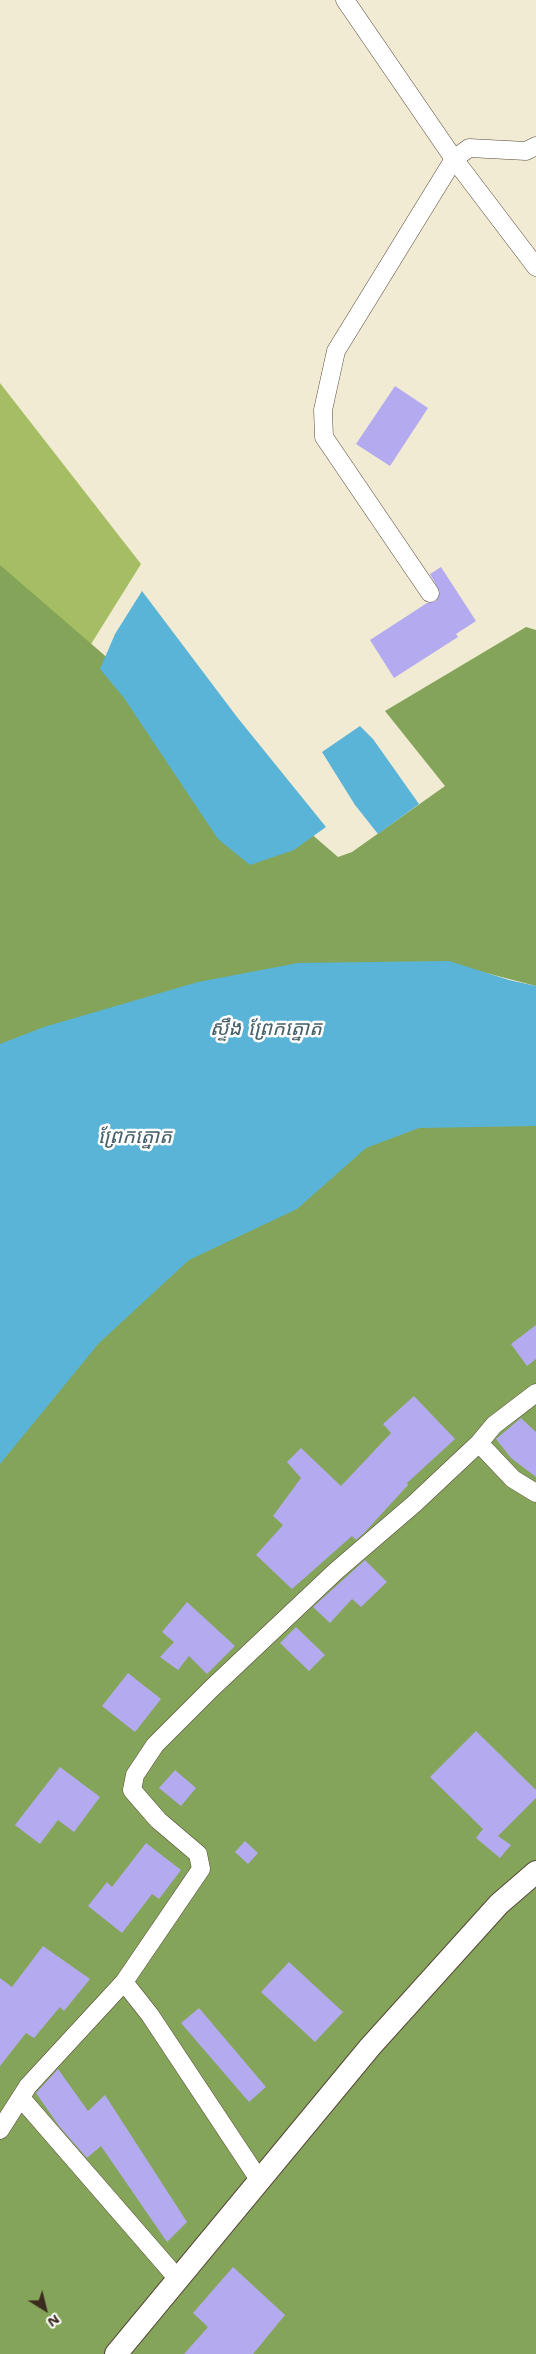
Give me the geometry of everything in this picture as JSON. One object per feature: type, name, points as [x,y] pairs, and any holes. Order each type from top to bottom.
[{"type":"main road","points":[[116,2354],[370,2047],[499,1904],[536,1872]]},
{"type":"street","points":[[344,0],[454,159],[536,267]]},
{"type":"street","points":[[430,593],[324,437],[323,410],[336,351],[454,159],[470,148],[531,148],[536,131]]},
{"type":"street","points":[[0,2130],[28,2086],[124,1982],[201,1869],[198,1854],[158,1820],[132,1790],[135,1775],[155,1745],[212,1688],[336,1571],[414,1504],[479,1443],[494,1425],[536,1393]]},
{"type":"street","points":[[479,1443],[513,1479],[536,1493]]},
{"type":"street","points":[[124,1982],[150,2015],[260,2181]]},
{"type":"street","points":[[20,2098],[178,2279]]},
{"type":"green space","points":[[0,383],[141,564],[83,657],[0,940]]},
{"type":"green space","points":[[0,565],[338,857],[352,852],[445,786],[385,711],[526,627],[536,630],[536,986],[467,968],[536,1027],[536,2354],[0,2354]]},
{"type":"water","points":[[142,591],[237,717],[326,827],[294,850],[250,865],[218,839],[124,698],[100,669],[115,634]]},
{"type":"water","points":[[360,726],[373,739],[419,804],[378,834],[355,805],[322,752]]},
{"type":"water","name":"ព្រែកត្នោត","points":[[449,961],[509,980],[536,986],[536,1126],[419,1128],[366,1148],[297,1209],[189,1260],[99,1343],[0,1464],[0,1044],[44,1027],[198,982],[298,963]]},
{"type":"building","points":[[395,386],[428,408],[390,466],[356,444]]},
{"type":"building","points":[[441,567],[476,621],[456,634],[458,637],[394,678],[370,640],[427,603],[436,601],[440,592],[430,574]]},
{"type":"building","points":[[536,1325],[536,1359],[527,1366],[511,1344]]},
{"type":"building","points":[[414,1396],[455,1439],[407,1483],[408,1485],[364,1533],[356,1540],[352,1536],[292,1589],[256,1555],[283,1525],[273,1516],[301,1478],[287,1462],[301,1448],[341,1486],[391,1433],[383,1424]]},
{"type":"building","points":[[521,1418],[536,1432],[536,1477],[511,1458],[496,1439]]},
{"type":"building","points":[[365,1560],[387,1582],[361,1607],[352,1599],[330,1623],[313,1607]]},
{"type":"building","points":[[187,1602],[235,1646],[207,1674],[189,1656],[178,1670],[160,1657],[174,1642],[162,1632]]},
{"type":"building","points":[[296,1627],[325,1655],[309,1671],[280,1643]]},
{"type":"building","points":[[128,1673],[161,1699],[135,1732],[102,1706]]},
{"type":"building","points":[[476,1731],[536,1790],[536,1798],[498,1836],[511,1845],[500,1858],[476,1838],[483,1829],[430,1777]]},
{"type":"building","points":[[60,1767],[100,1797],[74,1832],[58,1820],[40,1844],[15,1825]]},
{"type":"building","points":[[175,1770],[196,1788],[181,1806],[159,1788]]},
{"type":"building","points":[[245,1841],[258,1853],[248,1864],[235,1852]]},
{"type":"building","points":[[146,1843],[181,1870],[159,1899],[152,1894],[122,1933],[88,1906],[107,1882],[112,1887]]},
{"type":"building","points":[[43,1946],[90,1979],[64,2011],[60,2007],[34,2038],[26,2033],[0,2066],[0,1978],[12,1987]]},
{"type":"building","points":[[289,1962],[343,2012],[315,2042],[261,1992]]},
{"type":"building","points":[[199,2008],[266,2087],[249,2102],[181,2023]]},
{"type":"building","points":[[58,2069],[88,2111],[105,2095],[187,2222],[167,2242],[101,2146],[87,2158],[59,2126],[36,2093]]},
{"type":"building","points":[[233,2267],[285,2315],[253,2354],[184,2354],[208,2327],[193,2313]]},
{"type":"water label","name":"ស្ទឹង ព្រែកត្នោត","points":[[266,1030]]}]
